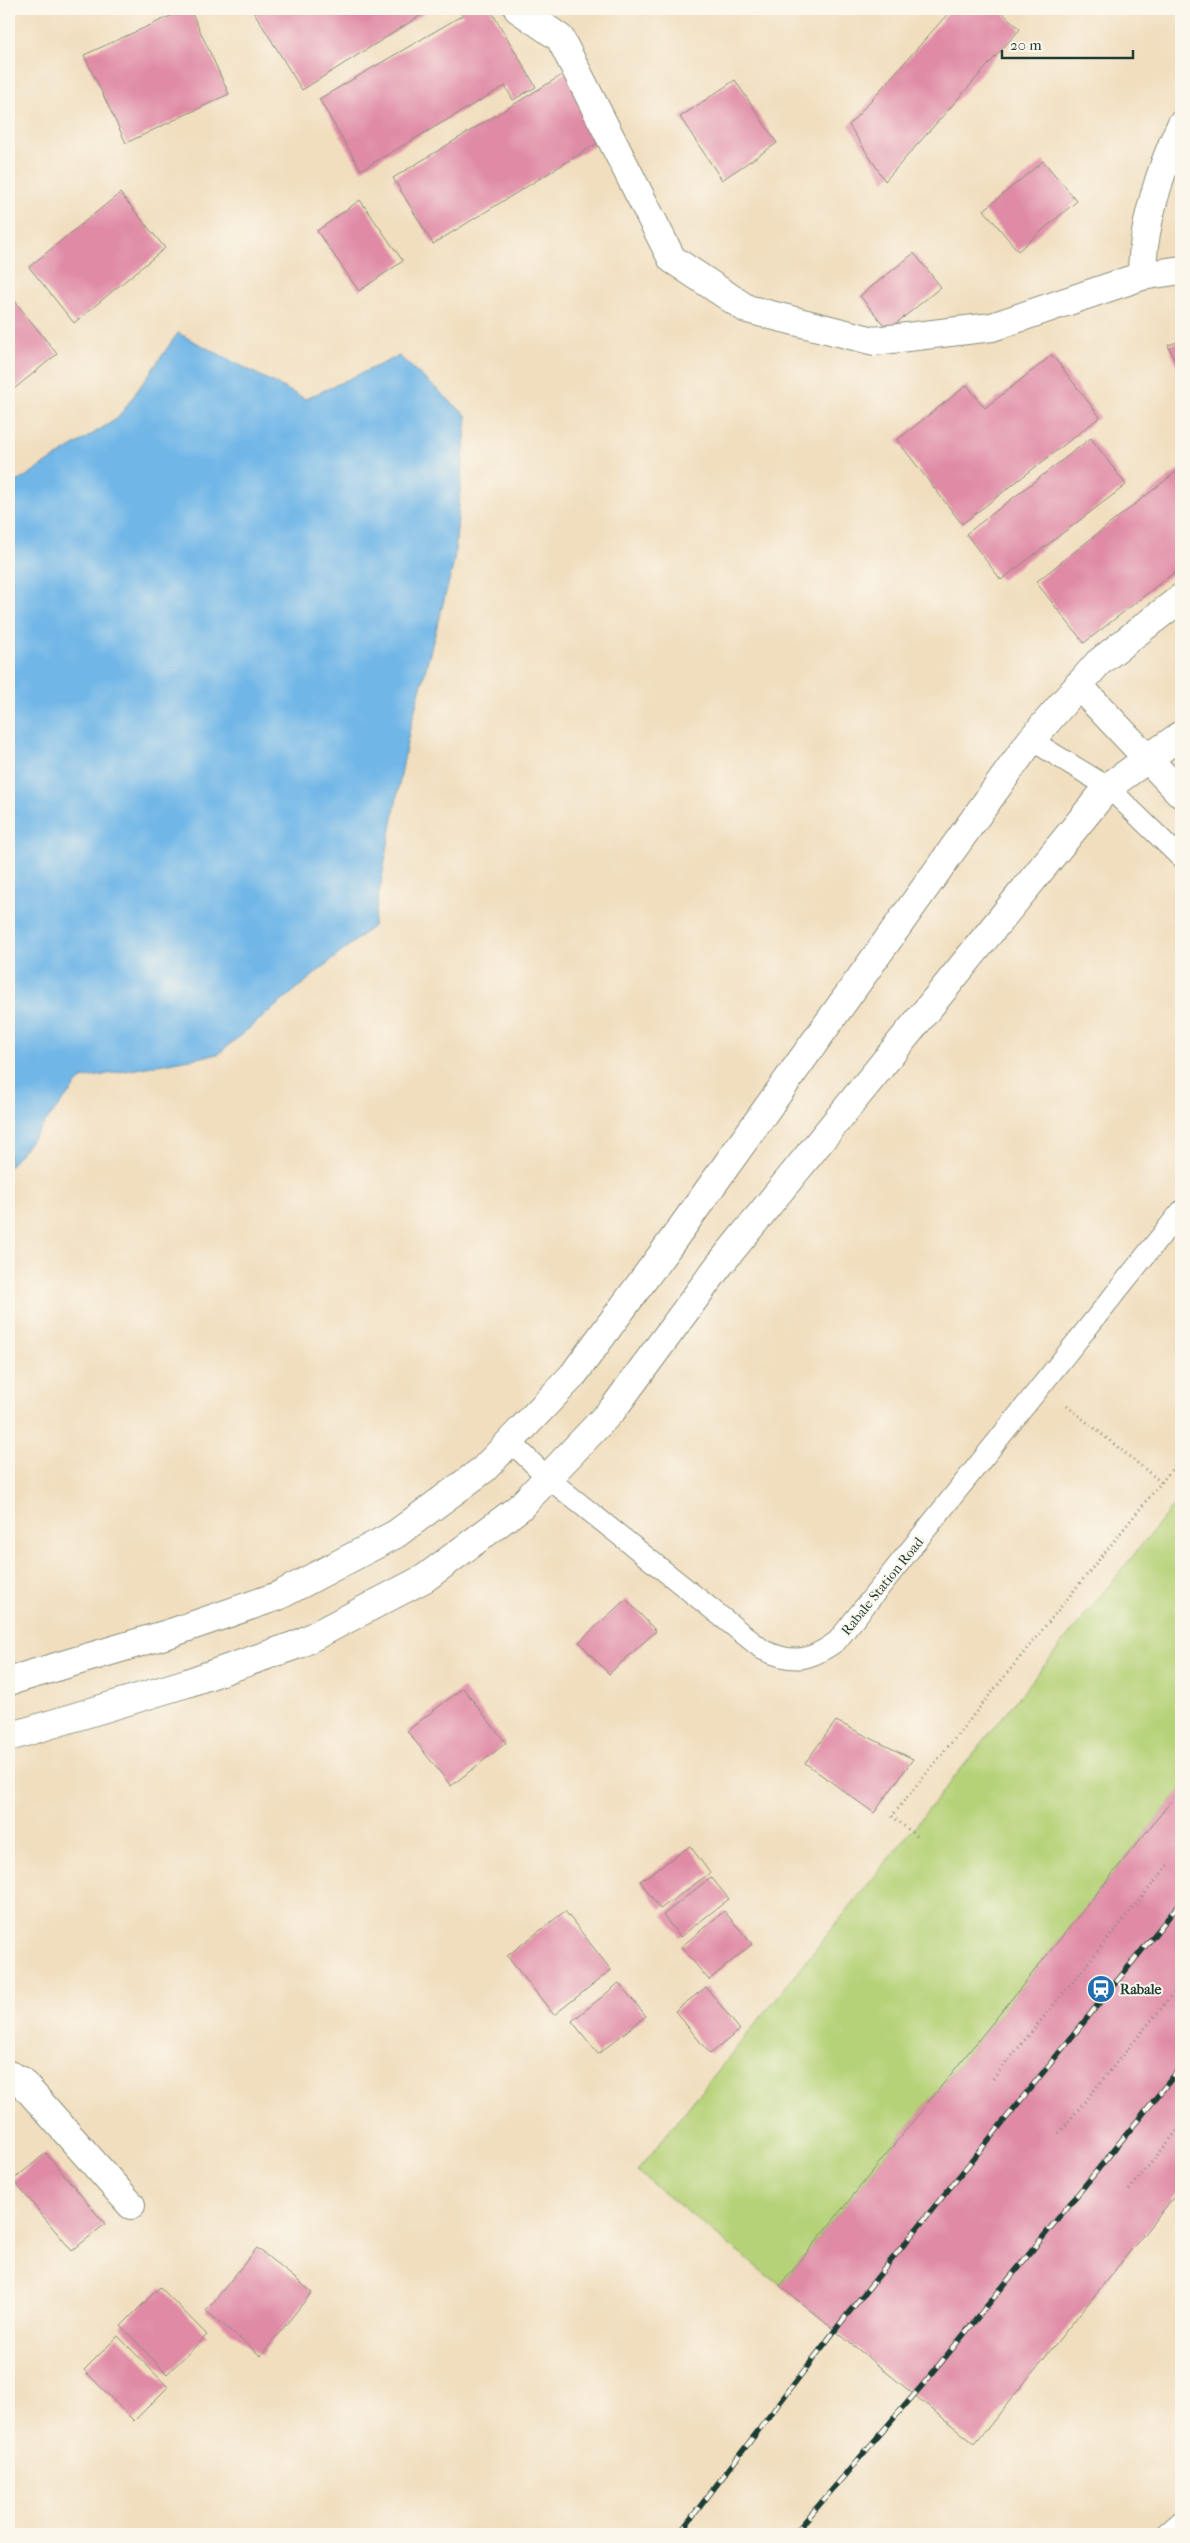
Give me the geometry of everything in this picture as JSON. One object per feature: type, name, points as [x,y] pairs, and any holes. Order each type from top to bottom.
[{"type":"street","points":[[518,9],[560,38],[672,259],[747,310],[874,341],[992,327],[1142,276],[1181,270]]},
{"type":"street","points":[[1142,276],[1142,250],[1168,152],[1181,125]]},
{"type":"street","points":[[9,1681],[171,1634],[278,1596],[396,1534],[484,1469],[573,1375],[1031,740],[1098,662],[1181,598]]},
{"type":"street","points":[[1078,685],[1181,794]]},
{"type":"street","points":[[9,1737],[187,1683],[299,1644],[425,1578],[519,1508],[613,1409],[717,1268],[1108,787],[1181,735]]},
{"type":"street","points":[[9,2075],[20,2080],[131,2205]]},
{"type":"lane","points":[[1031,740],[1108,787],[1181,858]]},
{"type":"lane","name":"Rabale Station Road","points":[[510,1441],[549,1478],[763,1650],[781,1658],[801,1659],[820,1654],[837,1641],[1181,1211]]},
{"type":"lane","points":[[1166,2534],[1181,2521]]},
{"type":"path","points":[[1042,1386],[1162,1483]]},
{"type":"path","points":[[916,1836],[892,1816],[1181,1458]]},
{"type":"path","points":[[993,2079],[1169,1864]]},
{"type":"path","points":[[1059,2133],[1181,1984]]},
{"type":"path","points":[[1129,2190],[1181,2126]]},
{"type":"green space","points":[[1181,1496],[1181,1789],[780,2286],[637,2171]]},
{"type":"water","points":[[178,333],[305,399],[399,356],[467,416],[454,562],[409,732],[373,926],[218,1054],[81,1079],[9,1167],[9,482],[18,481],[118,418]]},
{"type":"building","points":[[186,9],[190,9],[229,94],[126,143],[84,55]]},
{"type":"building","points":[[252,9],[431,9],[302,90]]},
{"type":"building","points":[[458,9],[490,9],[536,87],[513,100],[505,86],[361,170],[319,99],[463,15]]},
{"type":"building","points":[[952,9],[998,9],[1020,29],[885,181],[849,125]]},
{"type":"building","points":[[567,72],[601,141],[433,244],[393,178]]},
{"type":"building","points":[[735,80],[777,143],[722,180],[680,117]]},
{"type":"building","points":[[1043,161],[1077,201],[1018,251],[984,210]]},
{"type":"building","points":[[120,193],[165,248],[74,323],[29,267]]},
{"type":"building","points":[[360,200],[403,261],[359,291],[317,231]]},
{"type":"building","points":[[914,253],[941,287],[888,330],[860,296]]},
{"type":"building","points":[[9,294],[57,354],[9,393]]},
{"type":"building","points":[[1181,341],[1181,375],[1168,345]]},
{"type":"building","points":[[1052,355],[1100,417],[962,524],[897,440],[967,385],[985,408]]},
{"type":"building","points":[[1091,438],[1126,485],[1001,580],[966,534]]},
{"type":"building","points":[[1181,468],[1181,567],[1084,643],[1036,582]]},
{"type":"building","points":[[626,1599],[656,1631],[609,1674],[579,1642]]},
{"type":"building","points":[[463,1688],[506,1743],[451,1786],[407,1731]]},
{"type":"building","points":[[836,1721],[913,1759],[874,1813],[805,1763]]},
{"type":"building","name":"Rabale","points":[[1181,1789],[1181,2188],[975,2444],[780,2286]]},
{"type":"building","points":[[690,1846],[710,1873],[660,1909],[640,1881]]},
{"type":"building","points":[[711,1877],[729,1899],[680,1937],[663,1915]]},
{"type":"building","points":[[565,1911],[611,1970],[554,2015],[507,1956]]},
{"type":"building","points":[[724,1911],[752,1944],[709,1980],[681,1947]]},
{"type":"building","points":[[619,1983],[646,2016],[598,2054],[572,2021]]},
{"type":"building","points":[[706,1987],[740,2030],[710,2054],[675,2011]]},
{"type":"building","points":[[46,2153],[105,2224],[72,2251],[13,2180]]},
{"type":"building","points":[[257,2248],[312,2292],[261,2356],[206,2311]]},
{"type":"building","points":[[160,2287],[207,2335],[167,2374],[121,2326]]},
{"type":"building","points":[[118,2336],[168,2387],[134,2421],[84,2370]]},
{"type":"railway","points":[[679,2534],[846,2316],[1181,1902]]},
{"type":"railway","points":[[794,2534],[926,2381],[1181,2067]]},
{"type":"place","name":"Rabale","points":[[1101,1989]]}]
